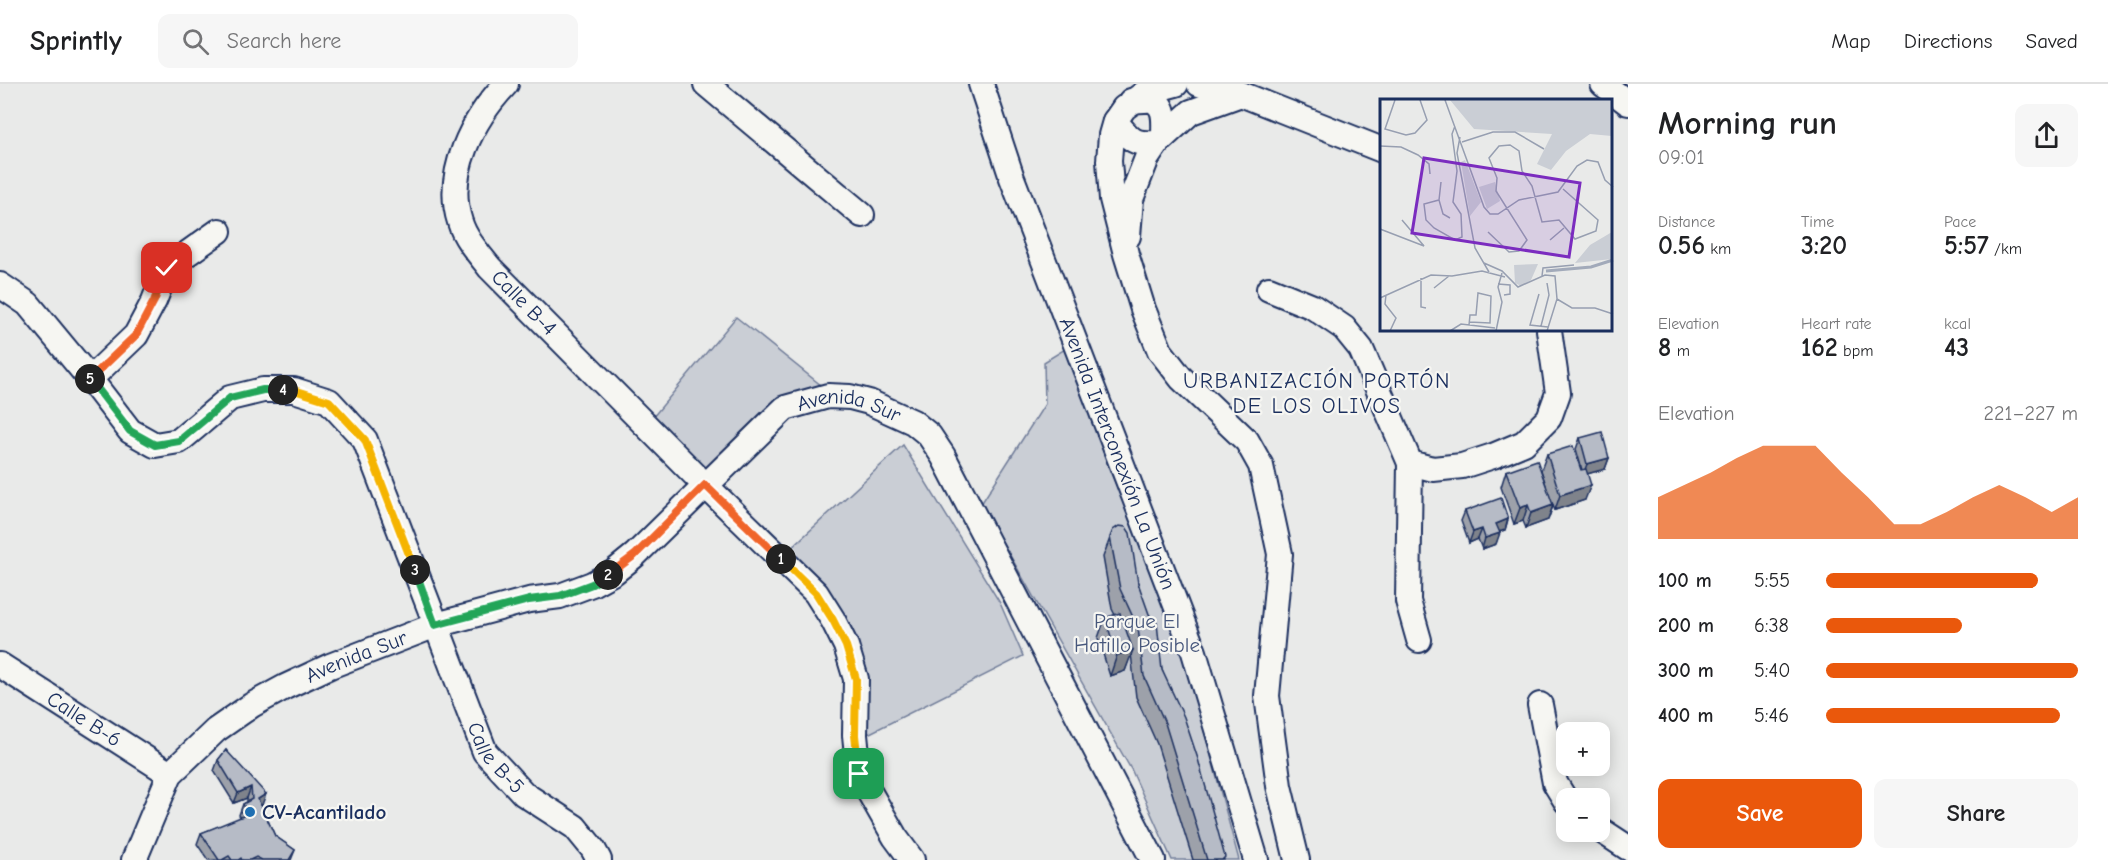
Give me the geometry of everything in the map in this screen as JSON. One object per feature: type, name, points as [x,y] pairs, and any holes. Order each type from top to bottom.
[{"type":"street","name":"Calle B-4","points":[[506,84],[483,111],[459,162],[455,190],[459,222],[472,245],[490,268],[705,485]]},
{"type":"street","points":[[706,84],[862,215]]},
{"type":"street","name":"Avenida Interconexión La Unión","points":[[981,84],[1012,178],[1194,652],[1256,860]]},
{"type":"street","points":[[1176,84],[1146,92],[1131,101],[1115,121],[1111,135],[1109,161],[1112,199],[1143,309],[1160,351],[1181,378],[1247,441],[1262,466],[1280,554],[1267,696],[1279,786],[1297,860]]},
{"type":"street","points":[[1199,84],[1241,94],[1380,149]]},
{"type":"street","points":[[1603,84],[1628,103]]},
{"type":"street","points":[[1126,254],[1131,199],[1147,158],[1161,139],[1191,112],[1241,94]]},
{"type":"street","points":[[1131,101],[1152,100],[1161,107],[1164,115],[1161,139]]},
{"type":"street","points":[[1115,121],[1128,138],[1139,144],[1161,139]]},
{"type":"street","points":[[90,379],[136,335],[154,301],[167,268],[219,231]]},
{"type":"street","points":[[0,285],[28,304],[130,431],[155,445],[179,441],[230,398],[263,390],[294,390],[329,401],[365,440],[435,625]]},
{"type":"street","points":[[1269,289],[1313,307],[1344,328],[1361,349],[1410,463],[1408,601],[1419,640]]},
{"type":"street","points":[[1410,463],[1433,469],[1462,466],[1524,443],[1549,418],[1558,393],[1549,332]]},
{"type":"street","name":"Avenida Sur","points":[[134,860],[170,774],[216,730],[252,705],[330,666],[435,625],[529,600],[560,596],[592,584],[614,572],[635,555],[785,408],[828,396],[850,397],[869,402],[913,422],[929,435],[943,456],[1153,860]]},
{"type":"street","points":[[705,485],[816,593],[833,620],[846,646],[856,679],[855,735],[859,774],[895,837],[912,860]]},
{"type":"street","name":"Calle B-5","points":[[435,625],[484,752],[524,794],[575,827],[599,860]]},
{"type":"street","name":"Calle B-6","points":[[0,665],[170,774]]},
{"type":"street","points":[[1540,705],[1555,783],[1558,788]]},
{"type":"street","points":[[1610,836],[1628,848]]},
{"type":"green space","points":[[736,317],[822,386],[706,474],[653,417]]},
{"type":"green space","name":"Parque El Hatillo Posible","points":[[1065,349],[1108,466],[1175,623],[1239,860],[1172,860],[1132,771],[981,504],[1045,404],[1044,362]]},
{"type":"green space","points":[[903,445],[1000,603],[1023,656],[868,734],[867,676],[789,550]]},
{"type":"building","points":[[1602,432],[1609,458],[1587,464],[1580,438]]},
{"type":"building","points":[[1573,446],[1581,470],[1586,469],[1591,485],[1560,495],[1547,454]]},
{"type":"building","points":[[1537,460],[1553,505],[1531,513],[1528,505],[1520,508],[1506,471]]},
{"type":"building","points":[[1501,498],[1508,519],[1496,524],[1500,533],[1485,538],[1482,529],[1473,532],[1465,511]]},
{"type":"building","points":[[1119,526],[1126,527],[1130,533],[1138,583],[1149,614],[1157,623],[1162,670],[1184,717],[1198,759],[1225,857],[1222,860],[1207,860],[1165,723],[1144,676],[1138,628],[1120,589],[1110,537],[1113,530]]},
{"type":"building","points":[[1120,613],[1133,650],[1117,655],[1105,618]]},
{"type":"building","name":"CV-Acantilado","points":[[226,750],[266,794],[258,799],[275,836],[295,850],[289,860],[262,860],[256,857],[250,860],[241,858],[232,860],[229,856],[219,860],[201,833],[248,814],[243,804],[252,799],[251,787],[238,793],[218,760]]},
{"type":"place","name":"CV-Acantilado","points":[[250,812]]},
{"type":"district","name":"URBANIZACIÓN PORTÓN DE LOS OLIVOS","points":[[1317,394]]},
{"type":"route","points":[[167,268],[154,301],[136,335],[90,379],[130,431],[155,445],[179,441],[230,398],[263,390],[294,390],[329,401],[365,440],[435,625],[529,600],[560,596],[592,584],[614,572],[635,555],[705,485],[816,593],[833,620],[846,646],[856,679],[855,735],[859,774]]}]
